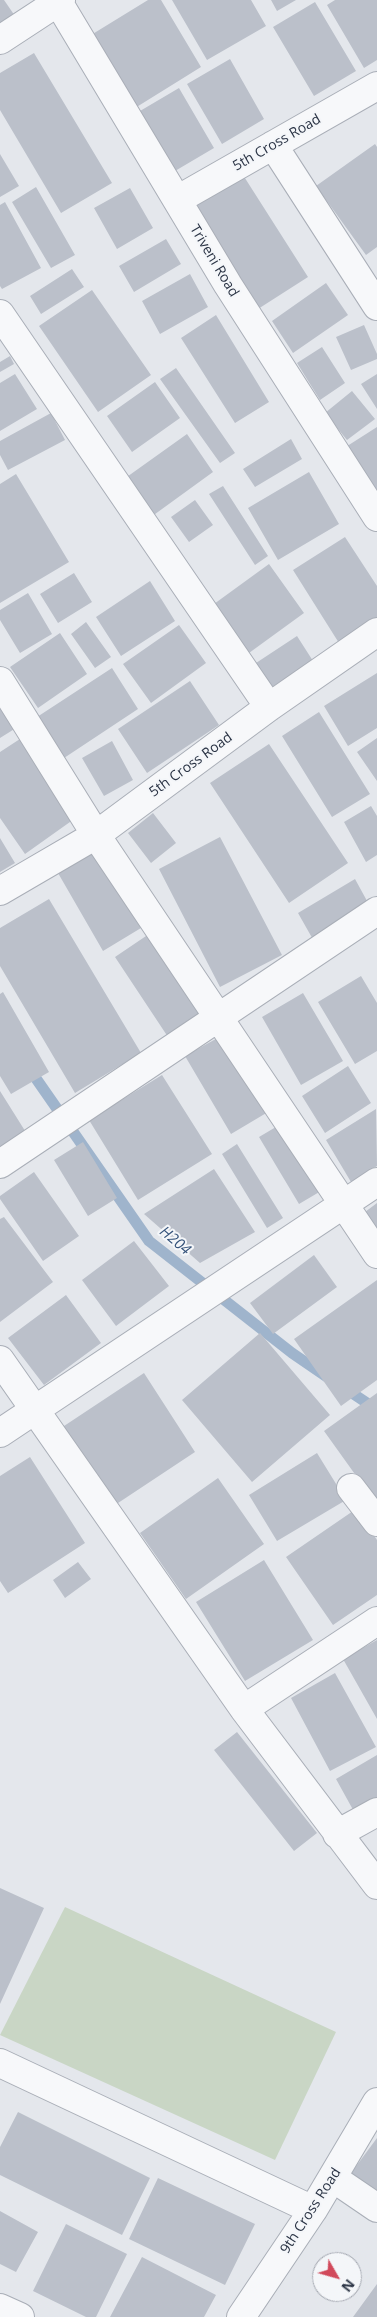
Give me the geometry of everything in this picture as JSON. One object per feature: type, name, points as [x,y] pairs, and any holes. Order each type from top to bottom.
[{"type":"street","points":[[0,40],[59,1]]},
{"type":"street","name":"Triveni Road","points":[[59,1],[228,285],[377,517]]},
{"type":"street","name":"5th Cross Road","points":[[177,200],[377,86]]},
{"type":"street","points":[[273,146],[377,306]]},
{"type":"street","points":[[0,314],[269,708]]},
{"type":"street","name":"5th Cross Road","points":[[0,890],[96,835],[269,708],[377,632]]},
{"type":"street","points":[[0,681],[96,835],[342,1205],[377,1254]]},
{"type":"street","points":[[0,1164],[377,911]]},
{"type":"street","points":[[0,1432],[377,1182]]},
{"type":"street","points":[[0,1360],[244,1709],[377,1885]]},
{"type":"street","points":[[351,1488],[377,1522]]},
{"type":"street","points":[[244,1709],[377,1621]]},
{"type":"street","points":[[338,1834],[377,1812]]},
{"type":"street","points":[[0,2063],[313,2210]]},
{"type":"street","name":"9th Cross Road","points":[[241,2317],[313,2210],[377,2102]]},
{"type":"street","points":[[333,2178],[377,2208]]},
{"type":"street","points":[[0,2308],[20,2317]]},
{"type":"green space","points":[[65,1907],[336,2032],[275,2160],[0,2035]]},
{"type":"building","points":[[0,0],[4,0],[15,16],[0,26]]},
{"type":"building","points":[[148,0],[161,0],[201,67],[135,108],[91,35]]},
{"type":"building","points":[[172,0],[251,0],[266,26],[207,60]]},
{"type":"building","points":[[271,0],[296,0],[277,11]]},
{"type":"building","points":[[335,0],[377,0],[377,60],[364,68],[327,5]]},
{"type":"building","points":[[315,2],[356,71],[314,96],[273,27]]},
{"type":"building","points":[[34,53],[112,183],[61,213],[0,110],[0,73]]},
{"type":"building","points":[[230,59],[264,119],[222,144],[187,84]]},
{"type":"building","points":[[179,88],[214,148],[175,171],[140,111]]},
{"type":"building","points":[[375,144],[377,147],[377,247],[366,255],[316,186]]},
{"type":"building","points":[[0,154],[19,186],[0,197]]},
{"type":"building","points":[[243,175],[308,277],[258,309],[194,206]]},
{"type":"building","points":[[36,187],[75,255],[51,268],[12,202]]},
{"type":"building","points":[[130,188],[153,228],[117,249],[94,208]]},
{"type":"building","points":[[5,202],[41,268],[2,289],[0,286],[0,205]]},
{"type":"building","points":[[166,239],[181,264],[134,292],[119,266]]},
{"type":"building","points":[[72,269],[84,287],[41,314],[30,296]]},
{"type":"building","points":[[190,274],[208,307],[160,334],[142,301]]},
{"type":"building","points":[[326,283],[348,315],[293,353],[272,321]]},
{"type":"building","points":[[92,290],[151,375],[98,412],[39,326]]},
{"type":"building","points":[[216,315],[269,402],[235,423],[181,338]]},
{"type":"building","points":[[364,325],[377,354],[377,359],[351,370],[336,337]]},
{"type":"building","points":[[322,347],[345,383],[320,400],[297,363]]},
{"type":"building","points":[[10,356],[14,364],[0,372],[0,362]]},
{"type":"building","points":[[176,368],[235,453],[220,463],[160,379]]},
{"type":"building","points":[[15,374],[37,409],[0,431],[0,383]]},
{"type":"building","points":[[377,374],[377,409],[361,384]]},
{"type":"building","points":[[155,382],[180,418],[132,452],[107,416]]},
{"type":"building","points":[[352,391],[375,419],[347,440],[325,413]]},
{"type":"building","points":[[51,413],[65,440],[8,470],[0,455],[0,441]]},
{"type":"building","points":[[377,427],[377,492],[341,450]]},
{"type":"building","points":[[187,434],[213,472],[151,517],[124,479]]},
{"type":"building","points":[[291,439],[302,459],[255,487],[243,469]]},
{"type":"building","points":[[309,472],[339,524],[278,560],[248,508]]},
{"type":"building","points":[[16,474],[69,562],[0,603],[0,484]]},
{"type":"building","points":[[223,486],[268,556],[255,565],[209,494]]},
{"type":"building","points":[[195,500],[213,525],[189,542],[171,517]]},
{"type":"building","points":[[345,537],[377,586],[377,630],[344,651],[293,570]]},
{"type":"building","points":[[269,564],[304,613],[249,653],[214,604]]},
{"type":"building","points":[[74,573],[92,602],[58,623],[40,594]]},
{"type":"building","points":[[150,581],[175,621],[121,656],[96,617]]},
{"type":"building","points":[[28,593],[52,634],[20,653],[0,620],[0,610]]},
{"type":"building","points":[[86,622],[111,657],[95,668],[71,634]]},
{"type":"building","points":[[179,625],[206,663],[151,703],[123,664]]},
{"type":"building","points":[[60,633],[87,674],[38,708],[10,667]]},
{"type":"building","points":[[297,636],[313,661],[272,687],[256,663]]},
{"type":"building","points":[[112,668],[138,709],[61,760],[34,719]]},
{"type":"building","points":[[377,673],[377,728],[348,746],[324,706]]},
{"type":"building","points":[[190,681],[219,725],[147,773],[118,729]]},
{"type":"building","points":[[0,702],[16,728],[0,738]]},
{"type":"building","points":[[319,712],[370,794],[332,817],[282,736]]},
{"type":"building","points":[[23,737],[77,817],[25,854],[0,818],[0,752]]},
{"type":"building","points":[[377,738],[377,781],[357,752]]},
{"type":"building","points":[[112,741],[133,780],[104,796],[82,758]]},
{"type":"building","points":[[269,744],[348,863],[289,903],[210,783]]},
{"type":"building","points":[[371,806],[377,816],[377,855],[366,862],[344,822]]},
{"type":"building","points":[[153,813],[176,843],[151,863],[128,833]]},
{"type":"building","points":[[220,837],[282,955],[220,987],[159,869]]},
{"type":"building","points":[[0,838],[15,863],[0,872]]},
{"type":"building","points":[[96,850],[141,928],[103,951],[58,873]]},
{"type":"building","points":[[355,879],[372,910],[315,943],[298,913]]},
{"type":"building","points":[[49,899],[141,1053],[75,1093],[0,966],[0,928]]},
{"type":"building","points":[[149,934],[203,1013],[168,1037],[115,957]]},
{"type":"building","points":[[361,976],[377,1003],[377,1051],[355,1064],[318,1002]]},
{"type":"building","points":[[3,992],[49,1072],[11,1094],[0,1076],[0,994]]},
{"type":"building","points":[[303,993],[343,1061],[301,1085],[262,1017]]},
{"type":"building","points":[[223,1035],[268,1112],[231,1134],[185,1056]]},
{"type":"building","points":[[348,1066],[371,1103],[325,1133],[302,1096]]},
{"type":"building","points":[[162,1075],[212,1154],[138,1200],[89,1120]]},
{"type":"building","points":[[0,1091],[27,1134],[0,1152]]},
{"type":"building","points":[[376,1109],[377,1166],[351,1182],[326,1140]]},
{"type":"building","points":[[281,1124],[321,1191],[299,1204],[259,1137]]},
{"type":"building","points":[[83,1142],[117,1198],[88,1216],[54,1160]]},
{"type":"building","points":[[237,1144],[283,1218],[267,1228],[222,1154]]},
{"type":"building","points":[[214,1169],[255,1232],[200,1263],[144,1214]]},
{"type":"building","points":[[34,1172],[79,1236],[43,1261],[0,1199],[0,1196]]},
{"type":"building","points":[[377,1203],[377,1230],[365,1212]]},
{"type":"building","points":[[4,1217],[53,1282],[0,1322],[0,1219]]},
{"type":"building","points":[[134,1241],[169,1286],[116,1326],[82,1280]]},
{"type":"building","points":[[314,1255],[337,1287],[273,1334],[250,1303]]},
{"type":"building","points":[[377,1280],[377,1380],[341,1406],[294,1339]]},
{"type":"building","points":[[66,1295],[101,1343],[44,1385],[8,1338]]},
{"type":"building","points":[[260,1333],[330,1415],[252,1482],[182,1400]]},
{"type":"building","points":[[144,1373],[195,1452],[112,1507],[61,1428]]},
{"type":"building","points":[[377,1393],[377,1505],[324,1431]]},
{"type":"building","points":[[317,1453],[346,1500],[277,1541],[249,1495]]},
{"type":"building","points":[[30,1457],[85,1543],[8,1593],[0,1581],[0,1476]]},
{"type":"building","points":[[218,1478],[264,1544],[186,1599],[140,1533]]},
{"type":"building","points":[[356,1509],[377,1540],[377,1595],[333,1625],[286,1557]]},
{"type":"building","points":[[264,1560],[313,1640],[245,1681],[196,1602]]},
{"type":"building","points":[[78,1562],[91,1579],[65,1598],[53,1580]]},
{"type":"building","points":[[377,1640],[377,1719],[343,1659]]},
{"type":"building","points":[[335,1673],[376,1747],[330,1771],[291,1698]]},
{"type":"building","points":[[237,1732],[317,1833],[294,1851],[214,1750]]},
{"type":"building","points":[[377,1755],[377,1805],[357,1817],[336,1779]]},
{"type":"building","points":[[0,1888],[44,1908],[0,2004]]},
{"type":"building","points":[[18,2112],[150,2178],[122,2235],[0,2175],[0,2147]]},
{"type":"building","points":[[377,2138],[377,2192],[351,2173]]},
{"type":"building","points":[[158,2178],[255,2224],[225,2285],[129,2239]]},
{"type":"building","points":[[0,2211],[38,2232],[16,2272],[0,2264]]},
{"type":"building","points":[[66,2224],[127,2254],[96,2317],[86,2317],[33,2291]]},
{"type":"building","points":[[142,2257],[216,2295],[204,2317],[110,2317]]},
{"type":"building","points":[[377,2284],[377,2317],[353,2317]]},
{"type":"waterway","name":"H204","points":[[28,1067],[149,1241],[292,1353],[327,1377]]},
{"type":"waterway","name":"H204","points":[[343,1387],[373,1407],[377,1406]]}]
